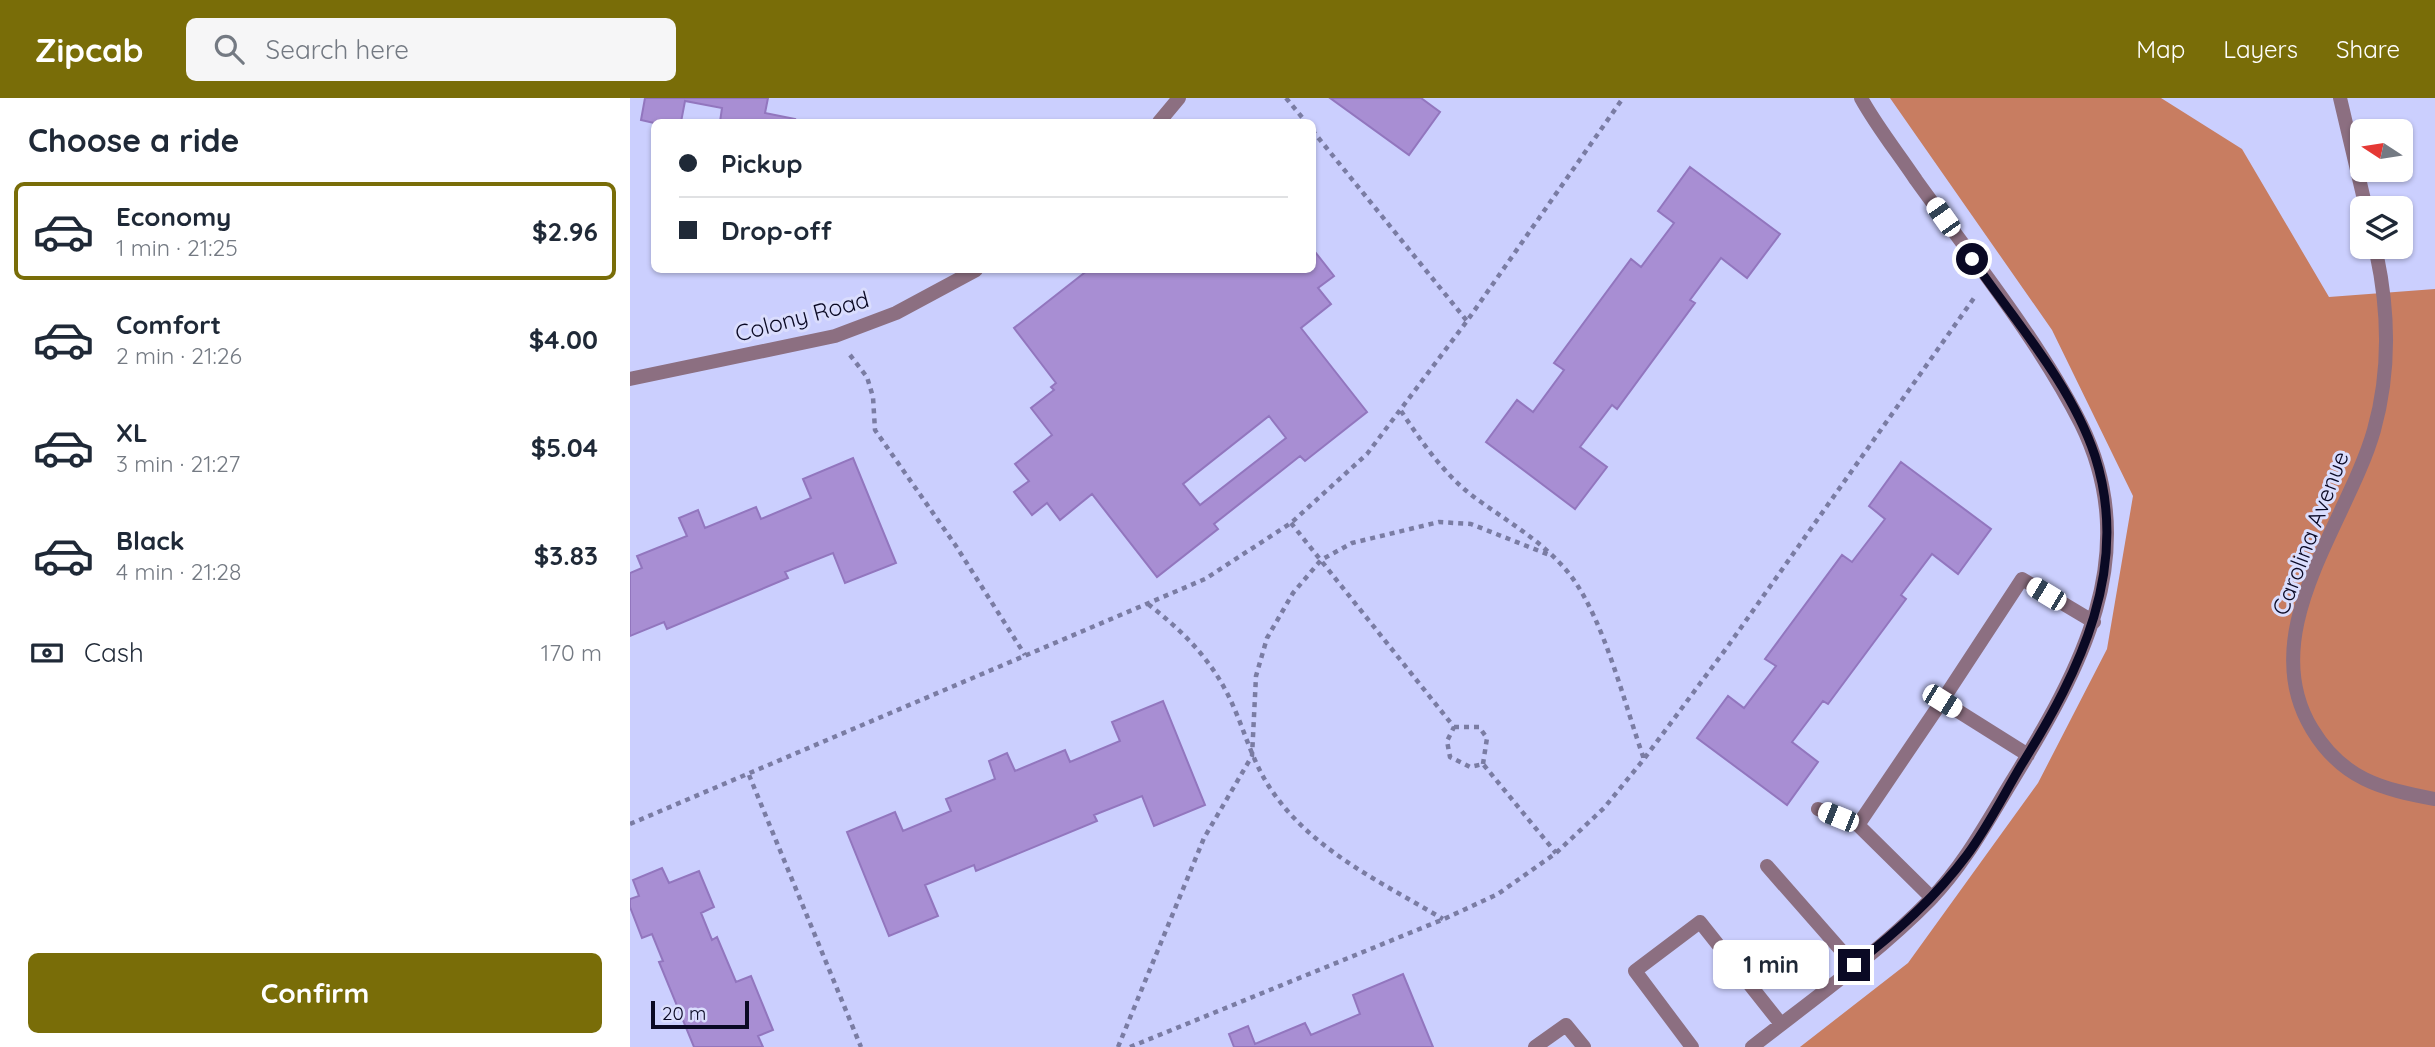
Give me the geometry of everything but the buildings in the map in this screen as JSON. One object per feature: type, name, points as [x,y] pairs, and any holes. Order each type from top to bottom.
[{"type":"street","points":[[1162,119],[1180,98]]},
{"type":"street","points":[[1752,1047],[1932,898],[1969,853],[2062,700],[2094,622],[2102,594],[2108,548],[2105,501],[2095,457],[2081,425],[2050,370],[1861,98]]},
{"type":"street","points":[[2340,98],[2363,196]]},
{"type":"street","name":"Carolina Avenue","points":[[2377,259],[2388,333],[2385,383],[2373,432],[2323,549],[2296,628],[2292,654],[2294,686],[2305,718],[2322,746],[2345,769],[2373,785],[2435,799]]},
{"type":"street","name":"Colony Road","points":[[630,379],[835,335],[896,313],[969,273]]},
{"type":"street","points":[[1858,825],[2022,579],[2094,622]]},
{"type":"street","points":[[1942,701],[2028,755]]},
{"type":"street","points":[[1818,809],[1858,825],[1932,898]]},
{"type":"street","points":[[1767,866],[1854,965]]},
{"type":"street","points":[[1692,1047],[1635,971],[1700,922],[1781,1024]]},
{"type":"street","points":[[1535,1047],[1566,1025],[1584,1047]]},
{"type":"path","points":[[1286,98],[1304,119]]},
{"type":"path","points":[[630,824],[1205,579],[1291,523],[1367,454],[1401,411],[1623,98]]},
{"type":"path","points":[[1316,135],[1467,321]]},
{"type":"path","points":[[1130,1047],[1444,919],[1498,894],[1556,853],[1604,808],[1644,759],[1728,646],[1987,280]]},
{"type":"path","points":[[835,335],[867,377],[873,397],[875,430],[956,546],[1026,655]]},
{"type":"path","points":[[1401,411],[1420,440],[1451,477],[1552,556],[1571,576],[1592,612],[1644,759]]},
{"type":"path","points":[[1118,1047],[1204,838],[1252,756],[1256,676],[1267,638],[1293,593],[1321,560],[1352,543],[1439,522],[1471,524],[1552,556]]},
{"type":"path","points":[[1291,523],[1454,727]]},
{"type":"path","points":[[1148,604],[1179,629],[1206,658],[1227,693],[1252,756],[1270,789],[1299,824],[1333,854],[1444,919]]},
{"type":"path","points":[[1454,727],[1479,727],[1487,738],[1483,764],[1556,853]]},
{"type":"path","points":[[1454,727],[1447,741],[1450,757],[1469,767],[1483,764]]},
{"type":"path","points":[[749,775],[862,1047]]},
{"type":"shaded area","points":[[1890,98],[2161,98],[2242,149],[2329,297],[2435,289],[2435,1047],[1800,1047],[1908,963],[2038,783],[2107,649],[2133,496],[2052,330]]},
{"type":"route","points":[[1854,965],[1898,930],[1932,898],[1969,853],[2062,700],[2088,640],[2102,594],[2108,548],[2105,501],[2095,457],[2081,425],[2050,370],[1972,259]]}]
